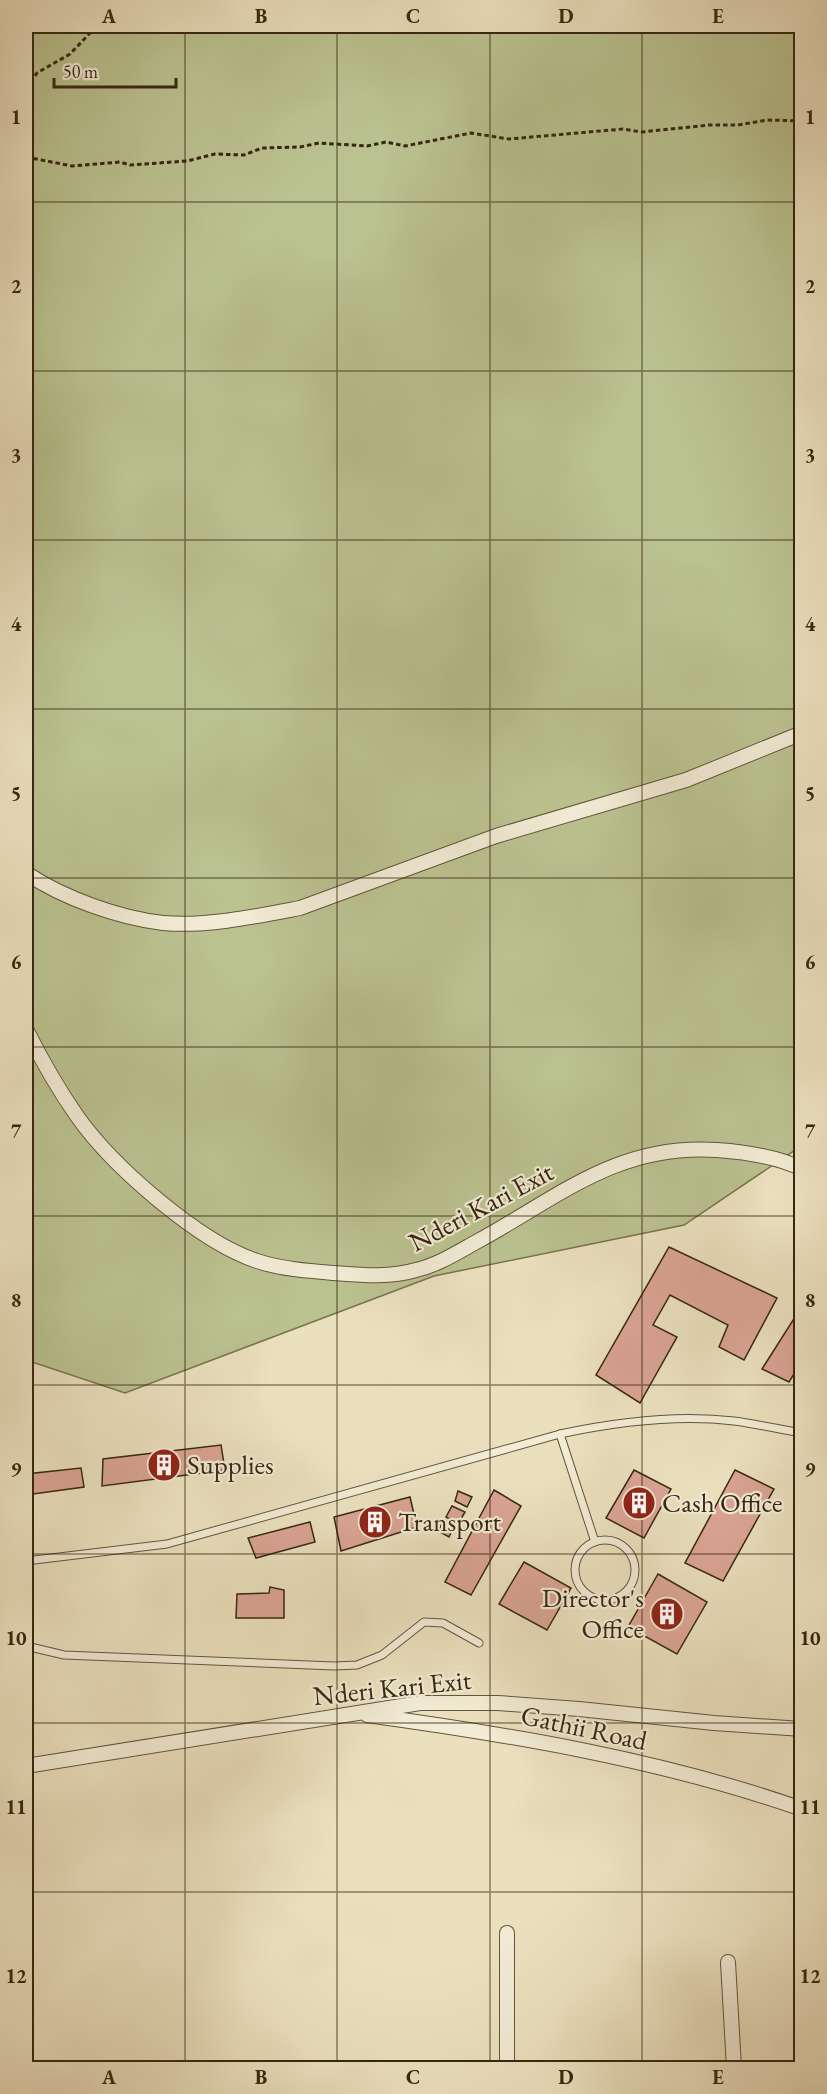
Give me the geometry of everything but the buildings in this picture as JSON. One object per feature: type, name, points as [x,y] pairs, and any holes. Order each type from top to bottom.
[{"type":"street","points":[[26,873],[36,881],[81,901],[126,916],[163,923],[205,922],[300,908],[496,836],[686,780],[801,732]]},
{"type":"street","name":"Nderi Kari Exit","points":[[26,1029],[78,1118],[113,1158],[147,1190],[182,1219],[225,1247],[258,1262],[292,1269],[372,1276],[416,1270],[454,1254],[603,1169],[661,1152],[696,1148],[731,1151],[769,1157],[801,1169]]},
{"type":"street","name":"Nderi Kari Exit","points":[[26,1766],[420,1703],[498,1703],[801,1729]]},
{"type":"street","name":"Gathii Road","points":[[352,1713],[551,1743],[695,1778],[801,1809]]},
{"type":"street","points":[[507,1933],[507,2068]]},
{"type":"street","points":[[728,1962],[734,2068]]},
{"type":"lane","points":[[26,1561],[167,1544],[560,1434],[609,1424],[704,1419],[732,1421],[801,1433]]},
{"type":"lane","points":[[560,1434],[595,1542]]},
{"type":"lane","points":[[605,1540],[615,1542],[624,1546],[631,1555],[634,1564],[631,1585],[615,1598],[605,1600],[595,1598],[579,1585],[576,1575],[579,1555],[595,1542],[605,1540]]},
{"type":"lane","points":[[26,1646],[64,1655],[334,1666],[357,1665],[382,1655],[423,1622],[443,1623],[479,1643]]},
{"type":"path","points":[[26,88],[37,73],[70,54],[90,33],[93,26]]},
{"type":"path","points":[[26,157],[72,166],[120,162],[130,165],[188,161],[215,154],[244,155],[262,148],[300,147],[319,143],[367,146],[386,142],[405,146],[471,133],[509,139],[623,129],[642,132],[709,125],[738,125],[766,120],[801,121]]},
{"type":"green space","points":[[26,26],[801,26],[801,1146],[684,1225],[434,1276],[125,1393],[26,1360]]},
{"type":"place","name":"Supplies","points":[[164,1465]]},
{"type":"place","name":"Cash Office","points":[[639,1503]]},
{"type":"place","name":"Transport","points":[[375,1522]]},
{"type":"place","name":"Director's Office","points":[[667,1614]]}]
